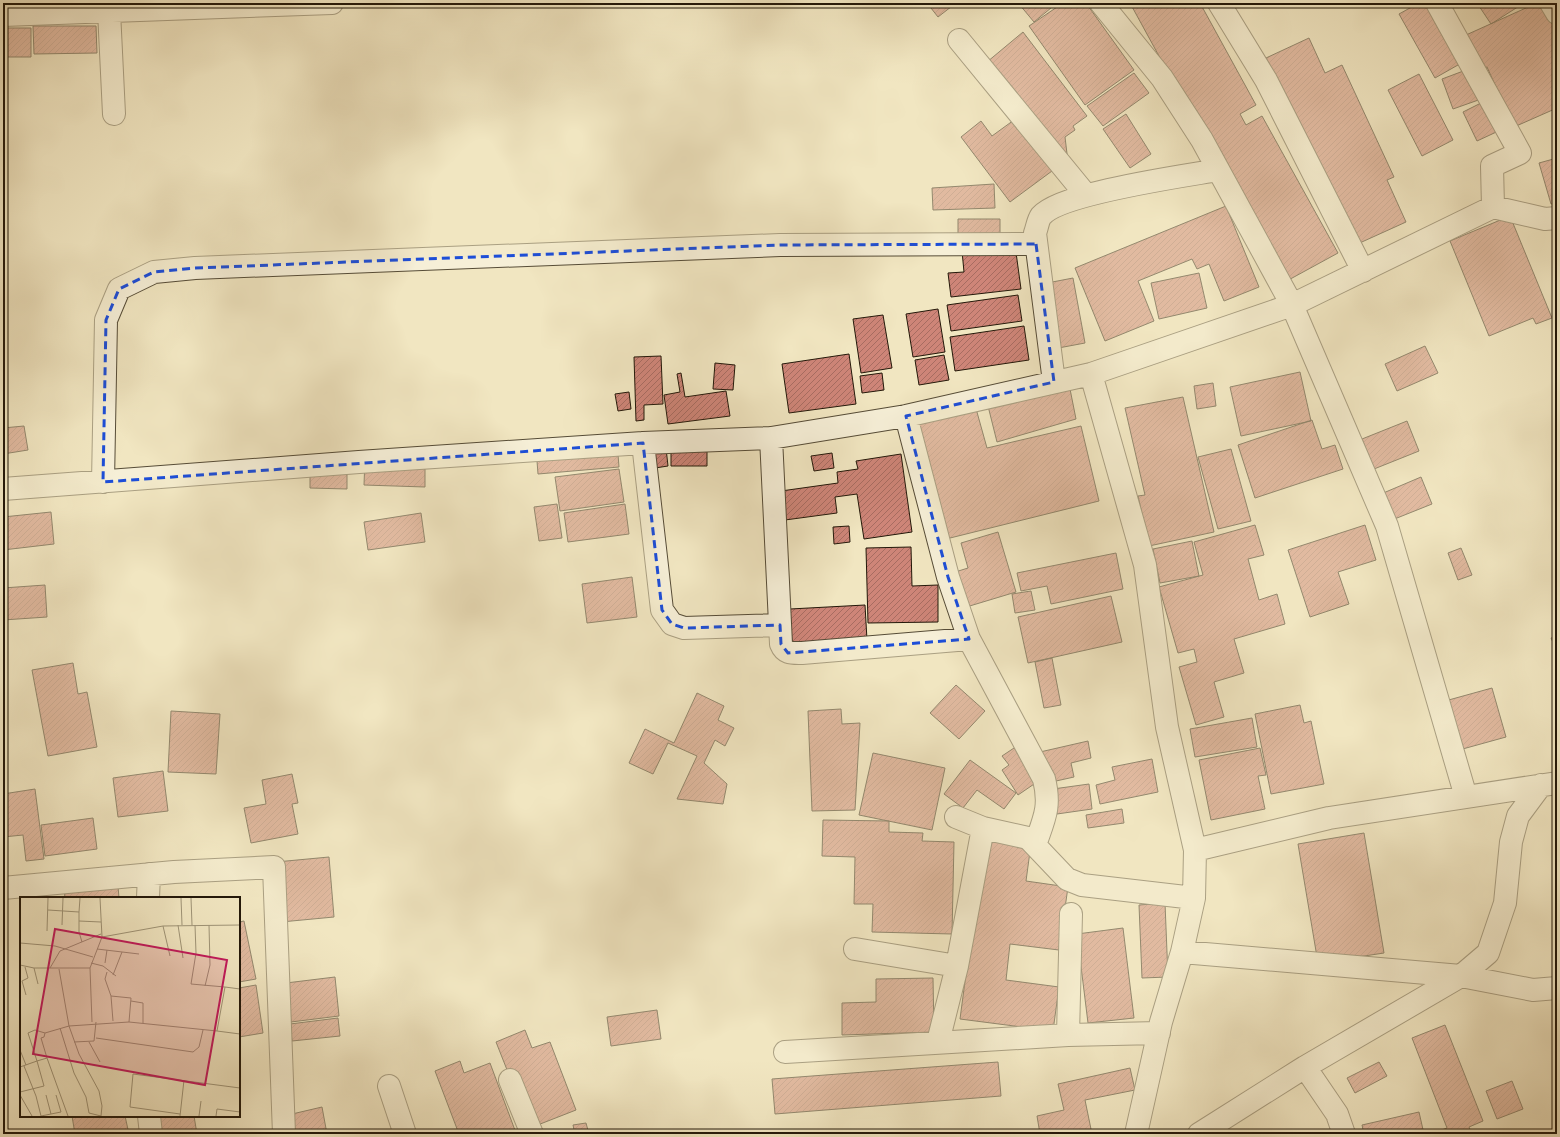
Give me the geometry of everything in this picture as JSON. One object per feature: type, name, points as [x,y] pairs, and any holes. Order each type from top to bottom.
[{"type":"street","points":[[3,15],[188,6],[332,3]]},
{"type":"street","points":[[1101,3],[1162,78],[1202,140],[1292,305],[1387,526],[1466,797]]},
{"type":"street","points":[[1219,3],[1266,80],[1363,271]]},
{"type":"street","points":[[1437,3],[1520,153],[1492,166],[1493,207]]},
{"type":"street","points":[[1551,3],[1557,13]]},
{"type":"street","points":[[109,11],[114,114]]},
{"type":"street","points":[[959,40],[1086,195]]},
{"type":"street","points":[[1054,382],[1035,233],[1041,216],[1060,204],[1086,195],[1218,170]]},
{"type":"street","points":[[3,489],[642,443],[770,438],[906,416],[1091,374],[1292,305],[1493,207],[1545,219],[1557,218]]},
{"type":"street","points":[[103,482],[106,320],[119,289],[154,272],[195,268],[772,246],[1036,244]]},
{"type":"street","points":[[1091,374],[1145,565],[1167,727],[1195,850],[1194,898],[1182,952],[1159,1033],[1136,1134]]},
{"type":"street","points":[[906,416],[948,577],[969,639],[1044,779],[1048,792],[1048,808],[1035,845]]},
{"type":"street","points":[[770,438],[781,644],[783,650],[788,653],[802,653],[969,639]]},
{"type":"street","points":[[642,443],[662,610],[672,624],[684,628],[780,625]]},
{"type":"street","points":[[1195,850],[1329,818],[1549,784]]},
{"type":"street","points":[[1199,1134],[1305,1067],[1461,976],[1488,953],[1505,903],[1511,842],[1518,816],[1549,784]]},
{"type":"street","points":[[956,817],[983,828],[1028,838],[1067,879],[1082,885],[1194,898]]},
{"type":"street","points":[[938,1042],[958,966],[983,828]]},
{"type":"street","points":[[3,888],[149,874],[274,867],[284,1134]]},
{"type":"street","points":[[148,897],[149,874]]},
{"type":"street","points":[[1068,1035],[1071,914]]},
{"type":"street","points":[[855,949],[958,966]]},
{"type":"street","points":[[1182,952],[1461,976],[1485,982],[1533,990],[1557,988]]},
{"type":"street","points":[[785,1052],[1068,1035],[1159,1033]]},
{"type":"street","points":[[1305,1067],[1318,1085],[1341,1124]]},
{"type":"street","points":[[510,1080],[532,1134]]},
{"type":"street","points":[[389,1086],[405,1134]]},
{"type":"street","points":[[149,1117],[152,1134]]},
{"type":"highlighted area","points":[[1036,244],[1054,382],[906,416],[948,577],[969,639],[788,653],[781,644],[780,625],[684,628],[672,624],[662,610],[643,443],[103,482],[106,320],[119,289],[154,272],[195,268],[780,245]]},
{"type":"building","points":[[927,3],[956,3],[938,17]]},
{"type":"building","points":[[1057,3],[1034,22],[1019,4]]},
{"type":"building","points":[[1063,3],[1086,3],[1134,70],[1085,105],[1029,26]]},
{"type":"building","points":[[1130,3],[1200,3],[1256,105],[1240,114],[1246,125],[1262,116],[1338,253],[1283,283]]},
{"type":"building","points":[[1419,3],[1432,3],[1465,61],[1435,78],[1399,14]]},
{"type":"building","points":[[1477,3],[1524,3],[1491,24]]},
{"type":"building","points":[[1537,3],[1545,3],[1557,29],[1557,108],[1514,127],[1487,67],[1481,69],[1466,35]]},
{"type":"building","points":[[33,26],[96,26],[97,53],[34,54]]},
{"type":"building","points":[[3,28],[31,28],[31,57],[3,57]]},
{"type":"building","points":[[1023,32],[1087,116],[1073,126],[1075,130],[1065,137],[1068,162],[987,62]]},
{"type":"building","points":[[1309,38],[1325,73],[1342,65],[1394,177],[1387,180],[1406,222],[1353,246],[1266,58]]},
{"type":"building","points":[[1474,67],[1484,98],[1453,109],[1442,79]]},
{"type":"building","points":[[1134,73],[1149,93],[1103,126],[1087,106]]},
{"type":"building","points":[[1419,74],[1453,140],[1422,156],[1388,90]]},
{"type":"building","points":[[1491,98],[1505,128],[1477,141],[1463,112]]},
{"type":"building","points":[[1126,114],[1151,154],[1130,168],[1103,129]]},
{"type":"building","points":[[1014,120],[1052,171],[1010,202],[961,137],[981,121],[992,136]]},
{"type":"building","points":[[1557,158],[1557,203],[1551,204],[1539,163]]},
{"type":"building","points":[[994,184],[995,208],[933,210],[932,188]]},
{"type":"building","points":[[1226,206],[1259,287],[1224,301],[1209,264],[1197,269],[1192,259],[1138,281],[1154,321],[1105,341],[1075,268]]},
{"type":"building","points":[[1510,216],[1552,318],[1536,324],[1533,318],[1489,336],[1450,241]]},
{"type":"building","points":[[958,219],[1000,219],[1000,237],[958,236]]},
{"type":"building","points":[[1015,245],[1021,289],[951,297],[948,273],[964,272],[962,251]]},
{"type":"building","points":[[1199,273],[1207,308],[1159,319],[1151,283]]},
{"type":"building","points":[[1073,278],[1085,343],[1053,349],[1042,284]]},
{"type":"building","points":[[1018,295],[1022,321],[951,331],[947,305]]},
{"type":"building","points":[[938,309],[945,352],[913,357],[906,314]]},
{"type":"building","points":[[883,315],[892,368],[861,373],[853,319]]},
{"type":"building","points":[[1024,326],[1029,360],[955,371],[950,337]]},
{"type":"building","points":[[1425,346],[1438,373],[1397,391],[1385,364]]},
{"type":"building","points":[[849,354],[856,404],[789,413],[782,364]]},
{"type":"building","points":[[944,355],[949,380],[919,385],[915,360]]},
{"type":"building","points":[[661,356],[663,404],[644,405],[644,420],[636,421],[634,357]]},
{"type":"building","points":[[715,363],[735,365],[733,390],[713,389]]},
{"type":"building","points":[[1300,372],[1311,421],[1241,436],[1230,387]]},
{"type":"building","points":[[681,373],[685,397],[726,391],[730,416],[668,424],[664,395],[680,392],[677,374]]},
{"type":"building","points":[[882,373],[884,390],[862,393],[860,376]]},
{"type":"building","points":[[1213,383],[1216,406],[1197,409],[1194,386]]},
{"type":"building","points":[[1069,384],[1076,419],[997,442],[988,406]]},
{"type":"building","points":[[629,392],[631,409],[618,411],[615,394]]},
{"type":"building","points":[[1183,397],[1214,532],[1149,546],[1138,496],[1145,495],[1125,408]]},
{"type":"building","points":[[975,405],[987,448],[1081,426],[1099,501],[942,540],[912,418]]},
{"type":"building","points":[[1312,420],[1322,449],[1335,445],[1343,469],[1255,498],[1238,445]]},
{"type":"building","points":[[1407,421],[1419,451],[1374,469],[1362,439]]},
{"type":"building","points":[[24,426],[28,450],[3,454],[3,428]]},
{"type":"building","points":[[665,439],[668,466],[655,468],[652,441]]},
{"type":"building","points":[[617,442],[619,467],[538,474],[536,448]]},
{"type":"building","points":[[671,442],[707,443],[707,466],[671,466]]},
{"type":"building","points":[[1231,449],[1251,521],[1218,529],[1198,457]]},
{"type":"building","points":[[832,453],[834,468],[814,471],[811,456]]},
{"type":"building","points":[[901,454],[912,532],[864,539],[857,494],[835,497],[837,513],[785,520],[781,491],[838,483],[837,472],[858,469],[856,461]]},
{"type":"building","points":[[365,458],[425,459],[425,487],[364,485]]},
{"type":"building","points":[[310,460],[347,461],[347,489],[310,488]]},
{"type":"building","points":[[619,469],[624,502],[560,511],[555,477]]},
{"type":"building","points":[[1421,477],[1432,504],[1392,520],[1381,494]]},
{"type":"building","points":[[557,504],[562,538],[539,541],[534,507]]},
{"type":"building","points":[[625,504],[629,534],[568,542],[564,513]]},
{"type":"building","points":[[51,512],[54,544],[3,550],[3,517]]},
{"type":"building","points":[[421,513],[425,542],[368,550],[364,522]]},
{"type":"building","points":[[1255,525],[1264,555],[1248,559],[1259,600],[1277,594],[1285,624],[1234,639],[1244,673],[1214,682],[1224,717],[1196,725],[1179,667],[1197,662],[1194,649],[1178,653],[1159,587],[1203,575],[1194,542]]},
{"type":"building","points":[[1365,525],[1376,560],[1338,572],[1349,604],[1310,617],[1288,550]]},
{"type":"building","points":[[849,526],[850,542],[834,544],[833,527]]},
{"type":"building","points":[[998,532],[1016,592],[963,608],[952,573],[968,568],[961,543]]},
{"type":"building","points":[[1192,541],[1199,576],[1160,583],[1153,549]]},
{"type":"building","points":[[911,547],[912,586],[938,585],[938,622],[868,623],[866,548]]},
{"type":"building","points":[[1461,548],[1472,575],[1458,580],[1448,553]]},
{"type":"building","points":[[1116,553],[1123,589],[1051,604],[1047,586],[1021,591],[1017,573]]},
{"type":"building","points":[[632,577],[637,617],[587,623],[582,584]]},
{"type":"building","points":[[45,585],[47,617],[3,620],[3,588]]},
{"type":"building","points":[[1031,591],[1035,610],[1015,613],[1012,594]]},
{"type":"building","points":[[1111,596],[1122,642],[1028,663],[1018,617]]},
{"type":"building","points":[[865,605],[867,640],[792,644],[790,609]]},
{"type":"building","points":[[1557,636],[1557,651],[1551,638]]},
{"type":"building","points":[[1052,658],[1061,705],[1044,708],[1035,662]]},
{"type":"building","points":[[73,663],[78,694],[87,692],[97,747],[48,756],[32,670]]},
{"type":"building","points":[[956,685],[985,711],[959,739],[930,713]]},
{"type":"building","points":[[1492,688],[1506,737],[1459,750],[1445,701]]},
{"type":"building","points":[[697,693],[724,706],[718,720],[734,728],[725,746],[715,740],[704,763],[727,784],[723,804],[677,799],[697,756],[668,743],[653,774],[629,763],[645,729],[674,743]]},
{"type":"building","points":[[1300,705],[1304,723],[1311,721],[1324,784],[1271,794],[1255,714]]},
{"type":"building","points":[[841,709],[842,724],[860,723],[855,810],[812,811],[808,711]]},
{"type":"building","points":[[171,711],[220,714],[216,774],[168,772]]},
{"type":"building","points":[[1252,718],[1257,747],[1195,757],[1190,729]]},
{"type":"building","points":[[1088,741],[1091,758],[1071,763],[1074,777],[1047,783],[1040,752]]},
{"type":"building","points":[[1017,746],[1040,780],[1018,795],[1002,770],[1009,765],[1002,756]]},
{"type":"building","points":[[1260,748],[1266,775],[1258,776],[1265,809],[1211,820],[1199,760]]},
{"type":"building","points":[[873,753],[945,768],[932,830],[859,815]]},
{"type":"building","points":[[1152,759],[1158,792],[1100,804],[1096,785],[1115,780],[1112,767]]},
{"type":"building","points":[[970,760],[1016,793],[1004,809],[977,790],[963,808],[944,794]]},
{"type":"building","points":[[163,771],[168,811],[118,817],[113,778]]},
{"type":"building","points":[[292,774],[298,803],[292,804],[298,834],[251,843],[244,808],[266,804],[262,780]]},
{"type":"building","points":[[1089,784],[1092,809],[1057,814],[1053,789]]},
{"type":"building","points":[[35,789],[44,859],[26,861],[23,835],[3,837],[3,794]]},
{"type":"building","points":[[1122,809],[1124,823],[1088,828],[1086,815]]},
{"type":"building","points":[[93,818],[97,849],[45,856],[41,825]]},
{"type":"building","points":[[823,820],[889,821],[889,832],[923,833],[922,841],[954,842],[952,934],[872,932],[873,904],[854,904],[855,857],[822,856]]},
{"type":"building","points":[[1364,833],[1384,953],[1318,963],[1298,844]]},
{"type":"building","points":[[984,838],[1031,844],[1026,881],[1068,887],[1059,950],[1010,944],[1006,980],[1059,987],[1053,1031],[960,1019]]},
{"type":"building","points":[[329,857],[334,917],[281,922],[276,862]]},
{"type":"building","points":[[117,874],[119,897],[65,897],[63,879]]},
{"type":"building","points":[[1165,903],[1168,977],[1142,978],[1139,905]]},
{"type":"building","points":[[244,921],[256,979],[240,982],[240,922]]},
{"type":"building","points":[[1123,928],[1134,1018],[1088,1023],[1077,934]]},
{"type":"building","points":[[335,977],[339,1016],[291,1022],[286,983]]},
{"type":"building","points":[[933,978],[934,1032],[842,1035],[842,1003],[876,1002],[876,979]]},
{"type":"building","points":[[256,985],[263,1033],[240,1037],[240,988]]},
{"type":"building","points":[[657,1010],[661,1039],[611,1046],[607,1017]]},
{"type":"building","points":[[338,1018],[340,1036],[292,1041],[290,1024]]},
{"type":"building","points":[[1445,1025],[1483,1121],[1469,1127],[1472,1134],[1431,1134],[1447,1128],[1412,1038]]},
{"type":"building","points":[[525,1030],[532,1048],[550,1042],[576,1110],[530,1128],[496,1042]]},
{"type":"building","points":[[460,1061],[464,1073],[490,1063],[516,1133],[459,1134],[435,1071]]},
{"type":"building","points":[[998,1062],[1001,1096],[775,1114],[772,1079]]},
{"type":"building","points":[[1379,1062],[1387,1076],[1355,1093],[1347,1078]]},
{"type":"building","points":[[1130,1068],[1135,1090],[1085,1100],[1092,1134],[1040,1134],[1037,1116],[1064,1110],[1058,1084]]},
{"type":"building","points":[[1512,1081],[1523,1109],[1497,1119],[1486,1091]]},
{"type":"building","points":[[322,1107],[327,1134],[279,1134],[275,1118]]},
{"type":"building","points":[[1419,1112],[1424,1134],[1364,1134],[1362,1125]]},
{"type":"building","points":[[72,1117],[125,1117],[129,1134],[75,1134]]},
{"type":"building","points":[[156,1117],[194,1117],[197,1134],[159,1134]]},
{"type":"building","points":[[586,1123],[589,1134],[575,1134],[573,1125]]}]
